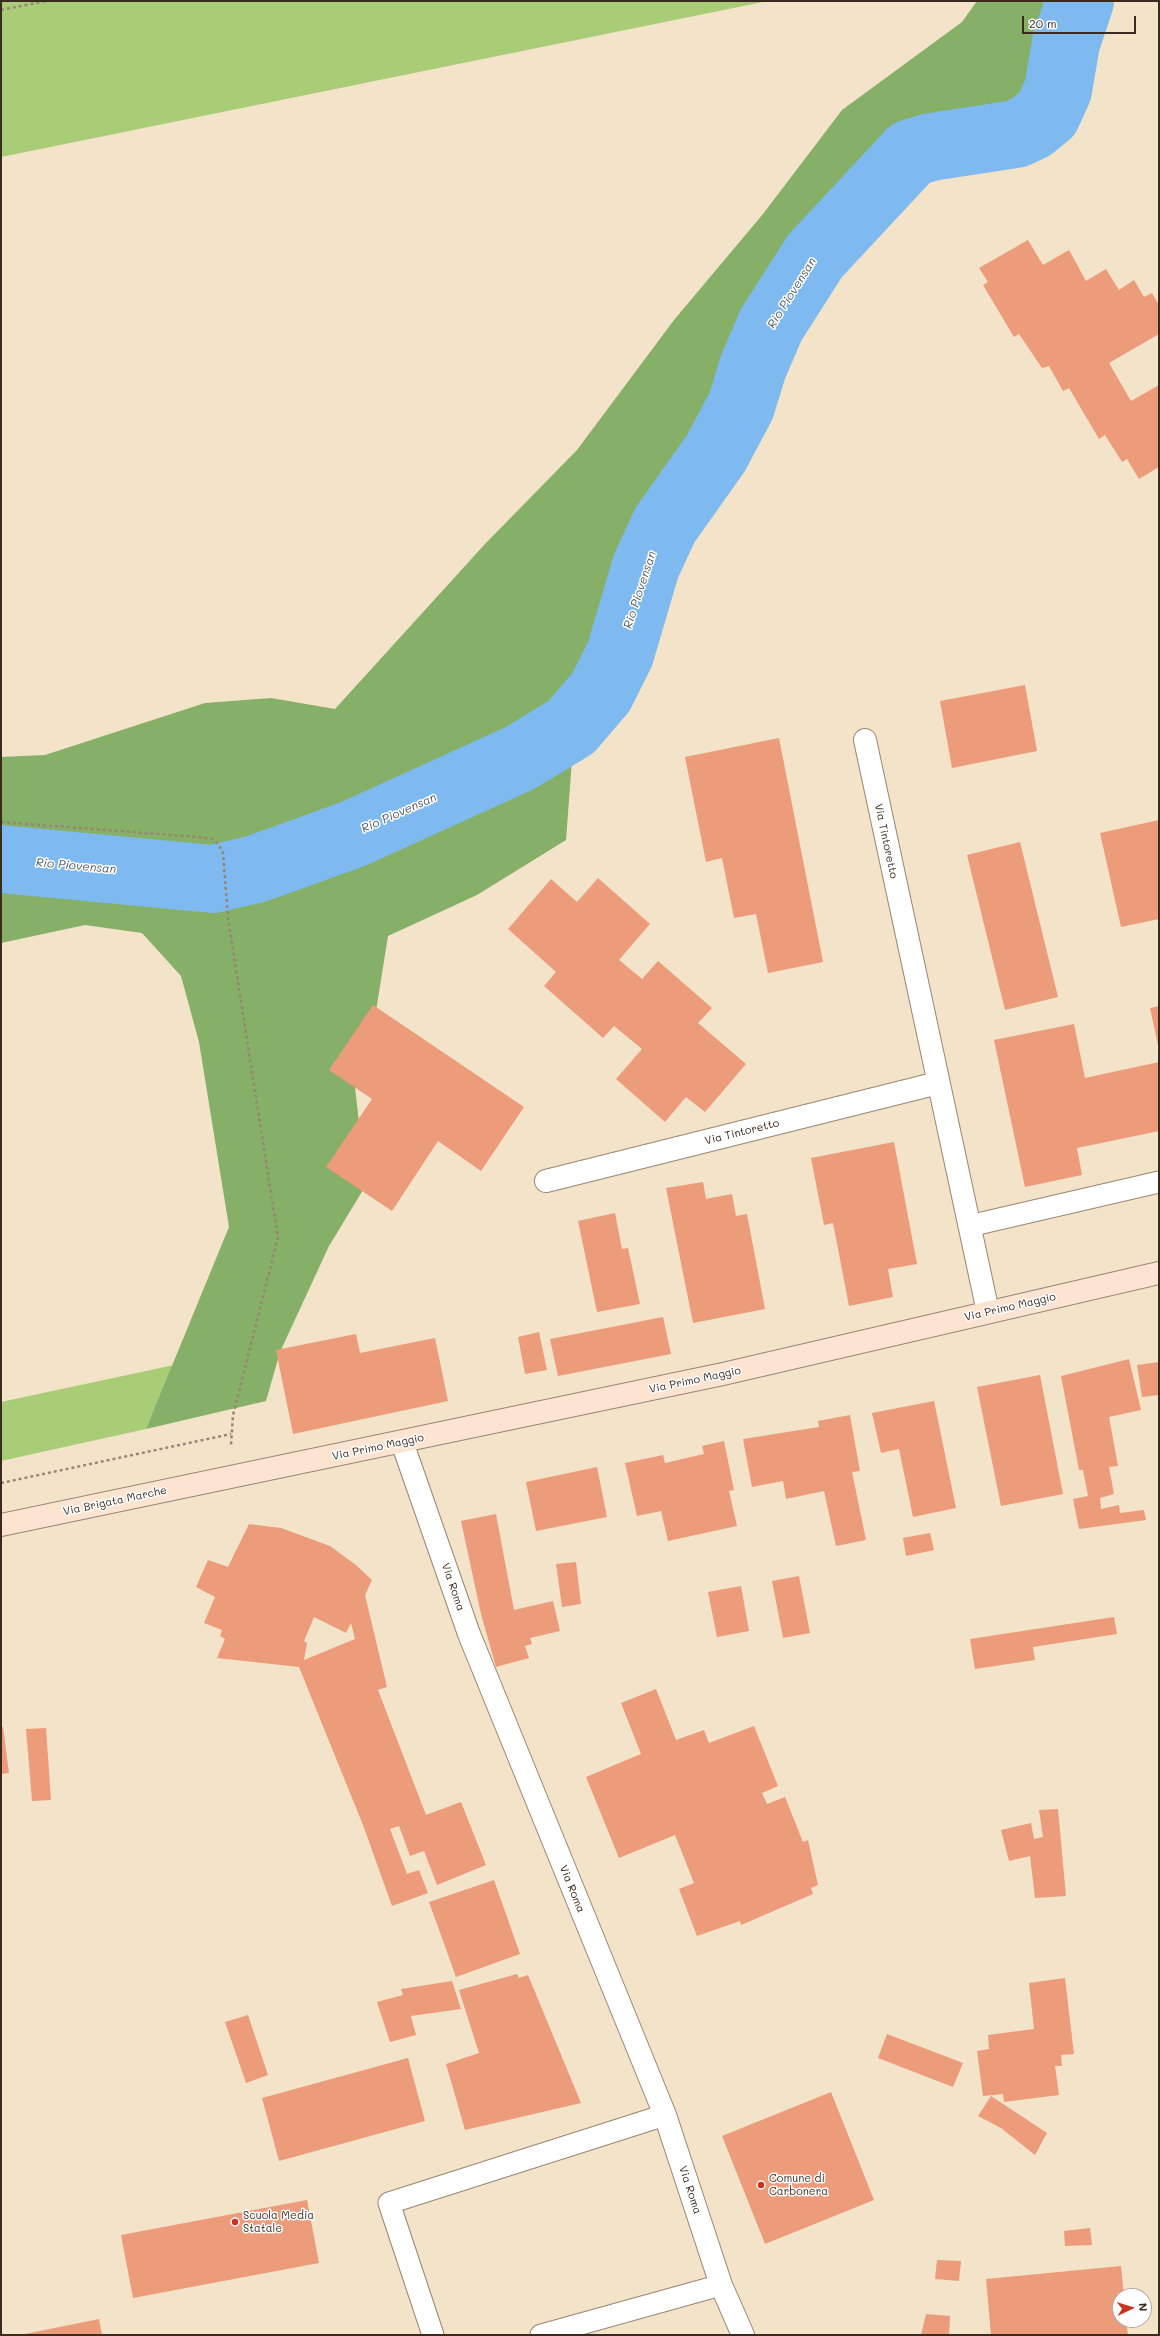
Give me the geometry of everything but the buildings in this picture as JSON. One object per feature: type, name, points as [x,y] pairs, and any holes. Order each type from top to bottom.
[{"type":"street","name":"Via Tintoretto","points":[[865,740],[988,1312]]},
{"type":"street","name":"Via Tintoretto","points":[[546,1180],[938,1082]]},
{"type":"street","name":"Via Primo Maggio","points":[[228,1478],[723,1374],[1159,1273]]},
{"type":"street","name":"Via Roma","points":[[402,1442],[469,1634],[665,2115],[721,2285],[743,2335]]},
{"type":"street","name":"Via Brigata Marche","points":[[1,1525],[228,1478]]},
{"type":"lane","points":[[969,1226],[1159,1182]]},
{"type":"lane","points":[[433,2335],[389,2203],[665,2115]]},
{"type":"lane","points":[[541,2335],[721,2285]]},
{"type":"path","points":[[1,10],[46,1]]},
{"type":"path","points":[[1,822],[198,837],[212,839],[219,845],[223,853],[228,918],[278,1238],[233,1415],[228,1478]]},
{"type":"path","points":[[1,1483],[232,1434]]},
{"type":"green space","points":[[1,1],[768,1],[1,157]]},
{"type":"green space","points":[[977,1],[1108,1],[1092,48],[1086,87],[1073,124],[1056,144],[1041,153],[1006,168],[924,176],[835,272],[796,331],[780,371],[765,420],[739,466],[687,539],[668,579],[647,659],[627,705],[597,743],[572,760],[566,840],[477,895],[388,936],[376,1011],[355,1087],[366,1185],[329,1246],[280,1352],[266,1401],[146,1429],[229,1227],[199,1042],[181,976],[142,933],[85,925],[1,943],[1,757],[45,755],[205,703],[271,698],[335,709],[485,544],[577,450],[674,320],[763,214],[842,110],[962,22]]},
{"type":"green space","points":[[174,1365],[146,1429],[1,1461],[1,1402]]},
{"type":"waterway","name":"Rio Piovensan","points":[[1,859],[213,879],[256,869],[353,834],[520,758],[571,727],[601,692],[620,654],[646,566],[665,525],[716,453],[741,406],[753,367],[771,325],[815,256],[911,153],[931,147],[1016,134],[1031,127],[1047,114],[1058,90],[1066,43],[1080,1]]},
{"type":"place","name":"Comune di Carbonera","points":[[761,2185]]},
{"type":"place","name":"Scuola Media Statale","points":[[235,2222]]}]
